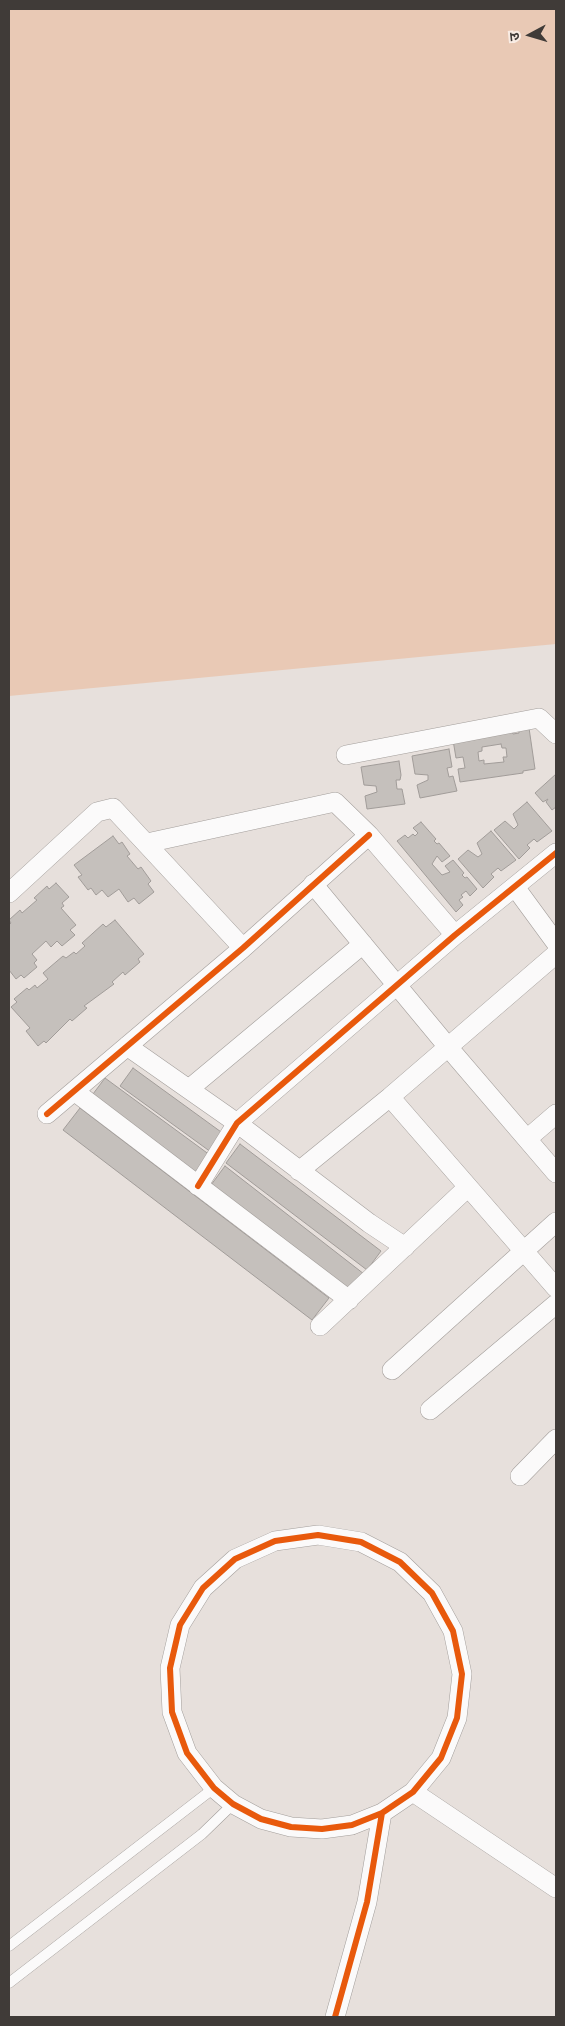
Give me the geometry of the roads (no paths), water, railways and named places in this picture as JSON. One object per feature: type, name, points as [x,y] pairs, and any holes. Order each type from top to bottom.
[{"type":"street","points":[[346,755],[539,718],[556,734]]},
{"type":"street","points":[[147,843],[335,802],[369,834],[455,936]]},
{"type":"street","points":[[9,893],[97,812],[112,808],[147,843],[243,948]]},
{"type":"street","points":[[47,1114],[243,948],[369,834]]},
{"type":"street","points":[[198,1186],[237,1123],[455,936],[556,853]]},
{"type":"street","points":[[313,884],[448,1047],[556,1173]]},
{"type":"street","points":[[515,887],[556,943]]},
{"type":"street","points":[[189,1090],[363,944]]},
{"type":"street","points":[[299,1171],[390,1097],[556,954]]},
{"type":"street","points":[[127,1046],[237,1123],[299,1171],[405,1247]]},
{"type":"street","points":[[74,1091],[349,1300]]},
{"type":"street","points":[[390,1097],[556,1288]]},
{"type":"street","points":[[527,1139],[556,1114]]},
{"type":"street","points":[[320,1326],[468,1188]]},
{"type":"street","points":[[392,1370],[556,1222]]},
{"type":"street","points":[[430,1410],[556,1304]]},
{"type":"street","points":[[520,1476],[556,1439]]},
{"type":"street","points":[[318,1535],[361,1542],[400,1562],[432,1593],[453,1631],[462,1674],[458,1718],[441,1758],[413,1792],[382,1813],[352,1824],[322,1829],[298,1828],[261,1818],[233,1804],[214,1788],[187,1753],[172,1712],[170,1668],[180,1625],[203,1588],[235,1559],[275,1540],[318,1535]]},
{"type":"street","points":[[413,1792],[556,1888]]},
{"type":"street","points":[[335,2017],[367,1902],[382,1813]]},
{"type":"lane","points":[[9,1946],[214,1788]]},
{"type":"lane","points":[[9,1983],[202,1834],[233,1804]]}]
